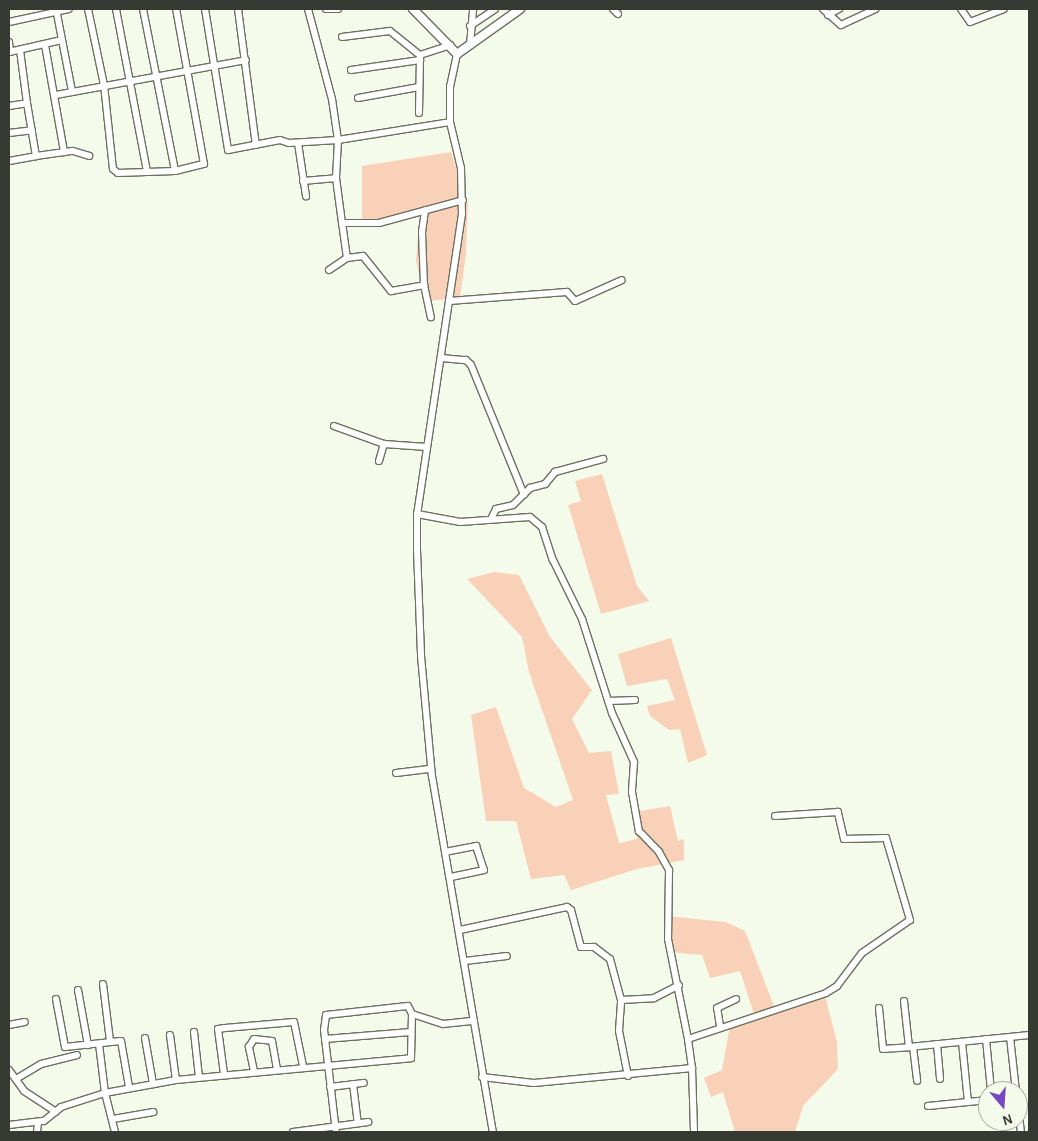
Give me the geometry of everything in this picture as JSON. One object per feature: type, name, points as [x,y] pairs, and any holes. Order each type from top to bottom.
[{"type":"street","points":[[9,22],[57,14],[69,9]]},
{"type":"street","points":[[88,9],[104,85],[113,169],[118,173],[175,171],[204,164],[176,9]]},
{"type":"street","points":[[116,9],[147,172]]},
{"type":"street","points":[[143,9],[175,171]]},
{"type":"street","points":[[205,9],[227,149],[280,140],[298,143],[338,140],[450,122]]},
{"type":"street","points":[[238,9],[256,145]]},
{"type":"street","points":[[308,9],[324,66],[338,140],[336,178],[347,258]]},
{"type":"street","points":[[326,9],[338,9]]},
{"type":"street","points":[[413,9],[457,54]]},
{"type":"street","points":[[469,35],[473,9]]},
{"type":"street","points":[[492,1132],[460,930],[431,770],[421,656],[417,514],[463,200],[461,168],[450,122],[450,86],[457,54],[469,35],[495,9]]},
{"type":"street","points":[[469,35],[520,9]]},
{"type":"street","points":[[823,9],[841,25],[875,9]]},
{"type":"street","points":[[828,15],[839,9]]},
{"type":"street","points":[[961,9],[970,22],[1004,9]]},
{"type":"street","points":[[57,14],[72,91]]},
{"type":"street","points":[[342,36],[390,31],[420,58],[419,113]]},
{"type":"street","points":[[9,42],[10,52],[45,46],[62,40]]},
{"type":"street","points":[[351,70],[420,58],[450,45]]},
{"type":"street","points":[[45,46],[56,94],[64,152]]},
{"type":"street","points":[[20,50],[36,156]]},
{"type":"street","points":[[56,94],[246,60]]},
{"type":"street","points":[[358,98],[419,87]]},
{"type":"street","points":[[9,106],[27,103]]},
{"type":"street","points":[[9,133],[32,130]]},
{"type":"street","points":[[298,143],[306,196]]},
{"type":"street","points":[[9,161],[64,152],[89,156]]},
{"type":"street","points":[[303,181],[336,178]]},
{"type":"street","points":[[342,223],[379,223],[463,200]]},
{"type":"street","points":[[425,210],[421,240],[424,285],[431,317]]},
{"type":"street","points":[[329,270],[347,258],[362,256],[391,291],[424,285]]},
{"type":"street","points":[[449,301],[567,292],[576,301],[622,280]]},
{"type":"street","points":[[441,358],[466,360],[471,365],[524,495]]},
{"type":"street","points":[[334,426],[384,444],[427,447]]},
{"type":"street","points":[[378,461],[384,444]]},
{"type":"street","points":[[491,519],[496,509],[513,505],[534,486],[547,482],[556,472],[603,459]]},
{"type":"street","points":[[417,514],[460,522],[530,518],[542,528],[553,560],[582,618],[608,701],[634,762],[632,792],[639,831],[659,852],[669,870],[668,939],[679,985],[692,1068],[694,1132]]},
{"type":"street","points":[[608,701],[635,700]]},
{"type":"street","points":[[396,773],[431,770]]},
{"type":"street","points":[[688,1039],[720,1026],[834,988],[862,952],[910,920],[886,838],[844,839],[838,812],[775,816]]},
{"type":"street","points":[[445,852],[476,846],[484,870],[450,877]]},
{"type":"street","points":[[460,930],[567,907],[572,910],[580,947],[594,947],[610,959],[621,1000],[618,1031],[628,1076]]},
{"type":"street","points":[[465,961],[507,956]]},
{"type":"street","points":[[103,984],[110,1042]]},
{"type":"street","points":[[621,1000],[654,998],[679,985]]},
{"type":"street","points":[[78,990],[88,1045]]},
{"type":"street","points":[[56,999],[63,1044],[68,1048],[121,1041],[129,1088]]},
{"type":"street","points":[[720,1026],[717,1008],[736,999]]},
{"type":"street","points":[[904,1001],[917,1081]]},
{"type":"street","points":[[9,1125],[38,1123],[52,1118],[56,1112],[66,1106],[104,1093],[176,1080],[278,1068],[328,1064],[412,1058],[412,1014],[408,1006],[329,1013],[324,1021],[325,1039],[328,1064],[330,1087],[335,1129]]},
{"type":"street","points":[[878,1008],[883,1049],[1029,1035]]},
{"type":"street","points":[[412,1014],[443,1024],[474,1021]]},
{"type":"street","points":[[9,1025],[25,1022]]},
{"type":"street","points":[[224,1074],[218,1029],[225,1028],[294,1022],[303,1066]]},
{"type":"street","points":[[194,1032],[199,1077]]},
{"type":"street","points":[[325,1039],[411,1032]]},
{"type":"street","points":[[170,1035],[176,1080]]},
{"type":"street","points":[[1010,1037],[1015,1081]]},
{"type":"street","points":[[144,1038],[153,1084]]},
{"type":"street","points":[[254,1071],[249,1047],[254,1039],[272,1041],[278,1068]]},
{"type":"street","points":[[986,1039],[990,1081]]},
{"type":"street","points":[[962,1042],[968,1102]]},
{"type":"street","points":[[99,1044],[104,1093],[113,1119],[115,1132]]},
{"type":"street","points":[[937,1044],[940,1079]]},
{"type":"street","points":[[16,1079],[41,1064],[77,1055]]},
{"type":"street","points":[[482,1077],[534,1083],[628,1076],[692,1068]]},
{"type":"street","points":[[9,1070],[24,1090],[56,1112]]},
{"type":"street","points":[[353,1084],[358,1123]]},
{"type":"street","points":[[330,1087],[364,1084]]},
{"type":"street","points":[[928,1106],[978,1101]]},
{"type":"street","points":[[113,1119],[153,1112]]},
{"type":"street","points":[[293,1132],[335,1129],[368,1122]]},
{"type":"street","points":[[37,1132],[38,1123]]},
{"type":"shaded area","points":[[451,152],[468,204],[466,253],[460,298],[426,301],[416,261],[420,214],[387,221],[362,222],[362,166]]},
{"type":"shaded area","points":[[602,474],[637,586],[649,601],[601,614],[568,505],[581,501],[575,481]]},
{"type":"shaded area","points":[[494,572],[519,575],[550,637],[592,690],[572,719],[589,753],[611,751],[619,794],[606,795],[619,843],[637,839],[634,812],[670,806],[678,841],[684,839],[684,860],[637,869],[571,890],[564,875],[531,879],[516,821],[486,821],[471,715],[496,707],[524,788],[556,807],[573,800],[529,672],[522,637],[467,579]]},
{"type":"shaded area","points":[[671,638],[707,755],[688,763],[680,729],[669,730],[650,716],[647,706],[675,700],[667,679],[627,686],[618,654]]},
{"type":"shaded area","points":[[665,916],[726,922],[745,931],[777,1014],[825,996],[837,1042],[838,1069],[803,1106],[795,1132],[735,1132],[723,1092],[711,1097],[704,1078],[722,1070],[730,1026],[755,1017],[740,971],[710,978],[702,955],[669,952]]}]
